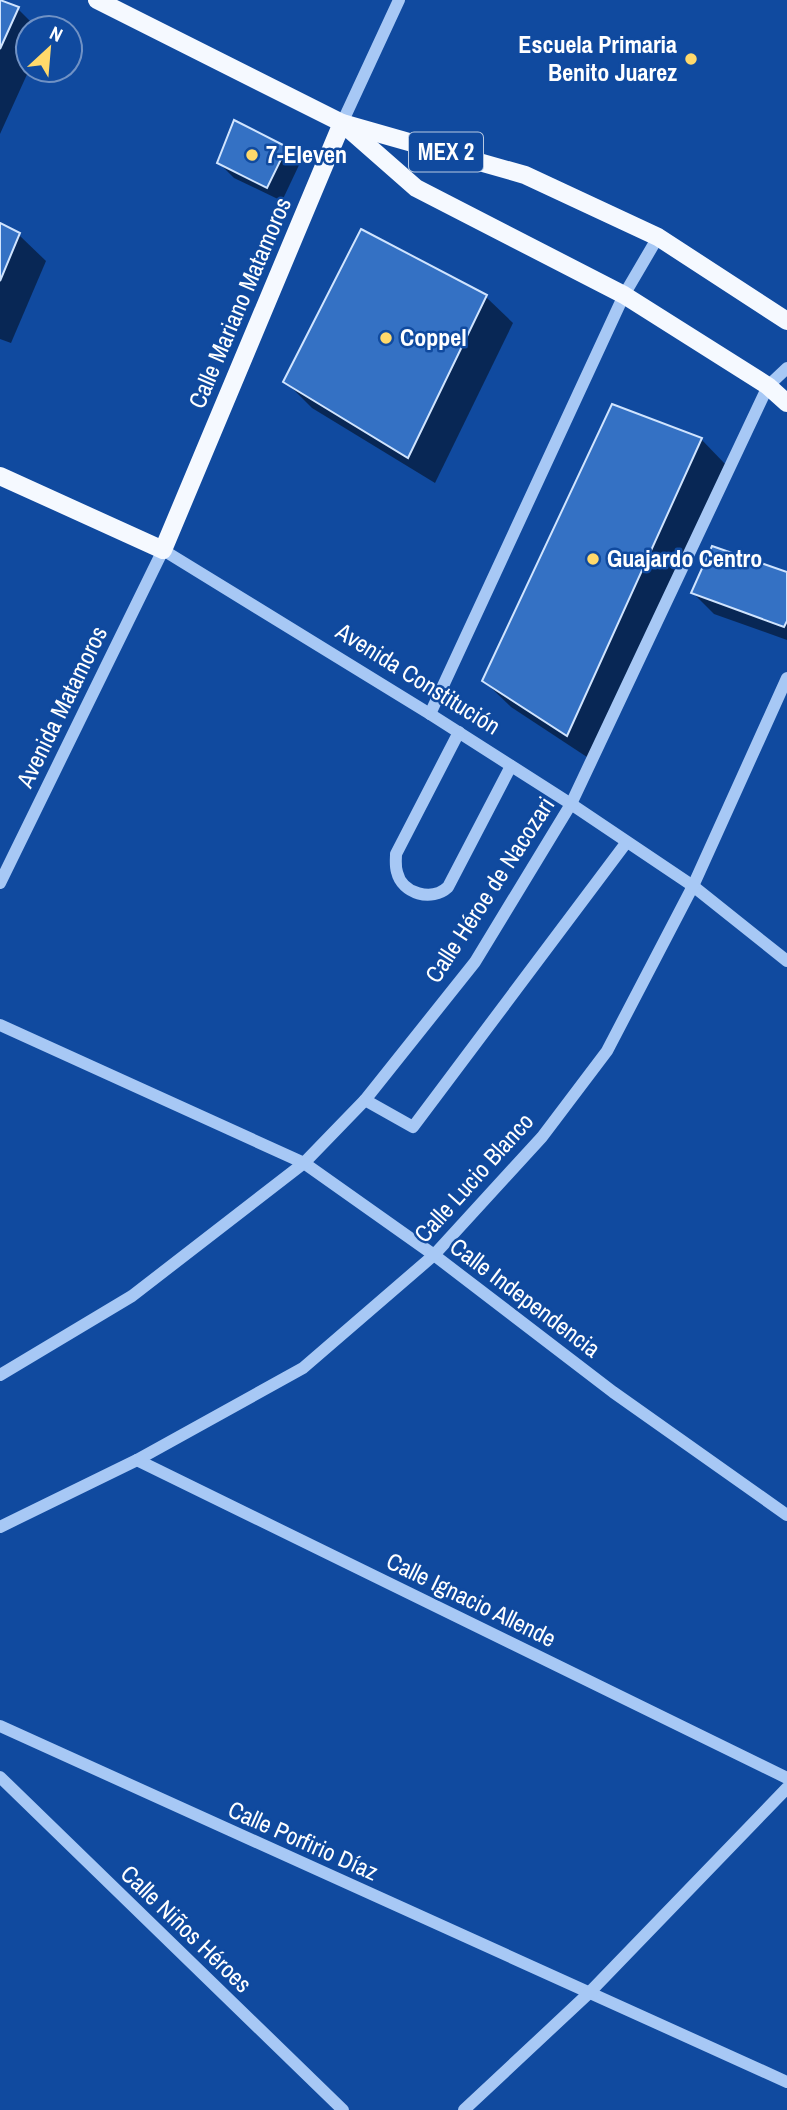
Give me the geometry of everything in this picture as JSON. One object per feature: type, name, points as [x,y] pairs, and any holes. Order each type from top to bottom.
[{"type":"main road","name":"MEX 2","points":[[97,0],[342,123],[525,175],[658,237],[787,321]]},
{"type":"main road","name":"MEX 2","points":[[342,123],[416,188],[624,295],[768,386],[787,403]]},
{"type":"main road","name":"Calle Mariano Matamoros","points":[[163,550],[342,123]]},
{"type":"main road","name":"Avenida Constitución","points":[[0,476],[163,550]]},
{"type":"street","name":"Calle Mariano Matamoros","points":[[342,123],[399,0]]},
{"type":"street","points":[[430,714],[624,295],[658,237]]},
{"type":"street","points":[[768,386],[787,368]]},
{"type":"street","name":"Calle Héroe de Nacozari","points":[[0,1375],[132,1296],[304,1163],[365,1100],[475,962],[571,804],[768,386]]},
{"type":"street","name":"Avenida Constitución","points":[[163,550],[571,804],[693,886],[787,961]]},
{"type":"street","name":"Avenida Matamoros","points":[[0,883],[163,550]]},
{"type":"street","name":"Calle Lucio Blanco","points":[[0,1527],[137,1460],[303,1368],[434,1255],[542,1137],[607,1051],[693,886],[787,678]]},
{"type":"street","points":[[459,732],[396,854],[397,873],[407,888],[424,895],[442,893],[448,887],[511,766]]},
{"type":"street","points":[[365,1100],[413,1127],[626,843]]},
{"type":"street","name":"Calle Independencia","points":[[0,1025],[304,1163],[434,1255],[613,1392],[787,1515]]},
{"type":"street","name":"Calle Ignacio Allende","points":[[137,1460],[787,1778]]},
{"type":"street","name":"Calle Porfirio Díaz","points":[[0,1726],[787,2082]]},
{"type":"street","name":"Calle Niños Héroes","points":[[0,1777],[343,2110]]},
{"type":"street","points":[[464,2110],[589,1993],[787,1788]]},
{"type":"building","points":[[0,0],[19,7],[0,49]]},
{"type":"building","name":"7-Eleven","points":[[234,120],[287,147],[267,188],[217,163]]},
{"type":"building","points":[[0,223],[20,233],[0,281]]},
{"type":"building","name":"Coppel","points":[[361,229],[487,295],[408,458],[283,382]]},
{"type":"building","name":"Guajardo Centro","points":[[612,404],[702,438],[567,736],[482,681]]},
{"type":"building","points":[[712,546],[787,572],[787,621],[784,627],[691,593]]},
{"type":"place","name":"Escuela Primaria Benito Juarez","points":[[691,59]]},
{"type":"place","name":"7-Eleven","points":[[252,155]]},
{"type":"place","name":"Coppel","points":[[386,338]]},
{"type":"place","name":"Guajardo Centro","points":[[593,559]]}]
